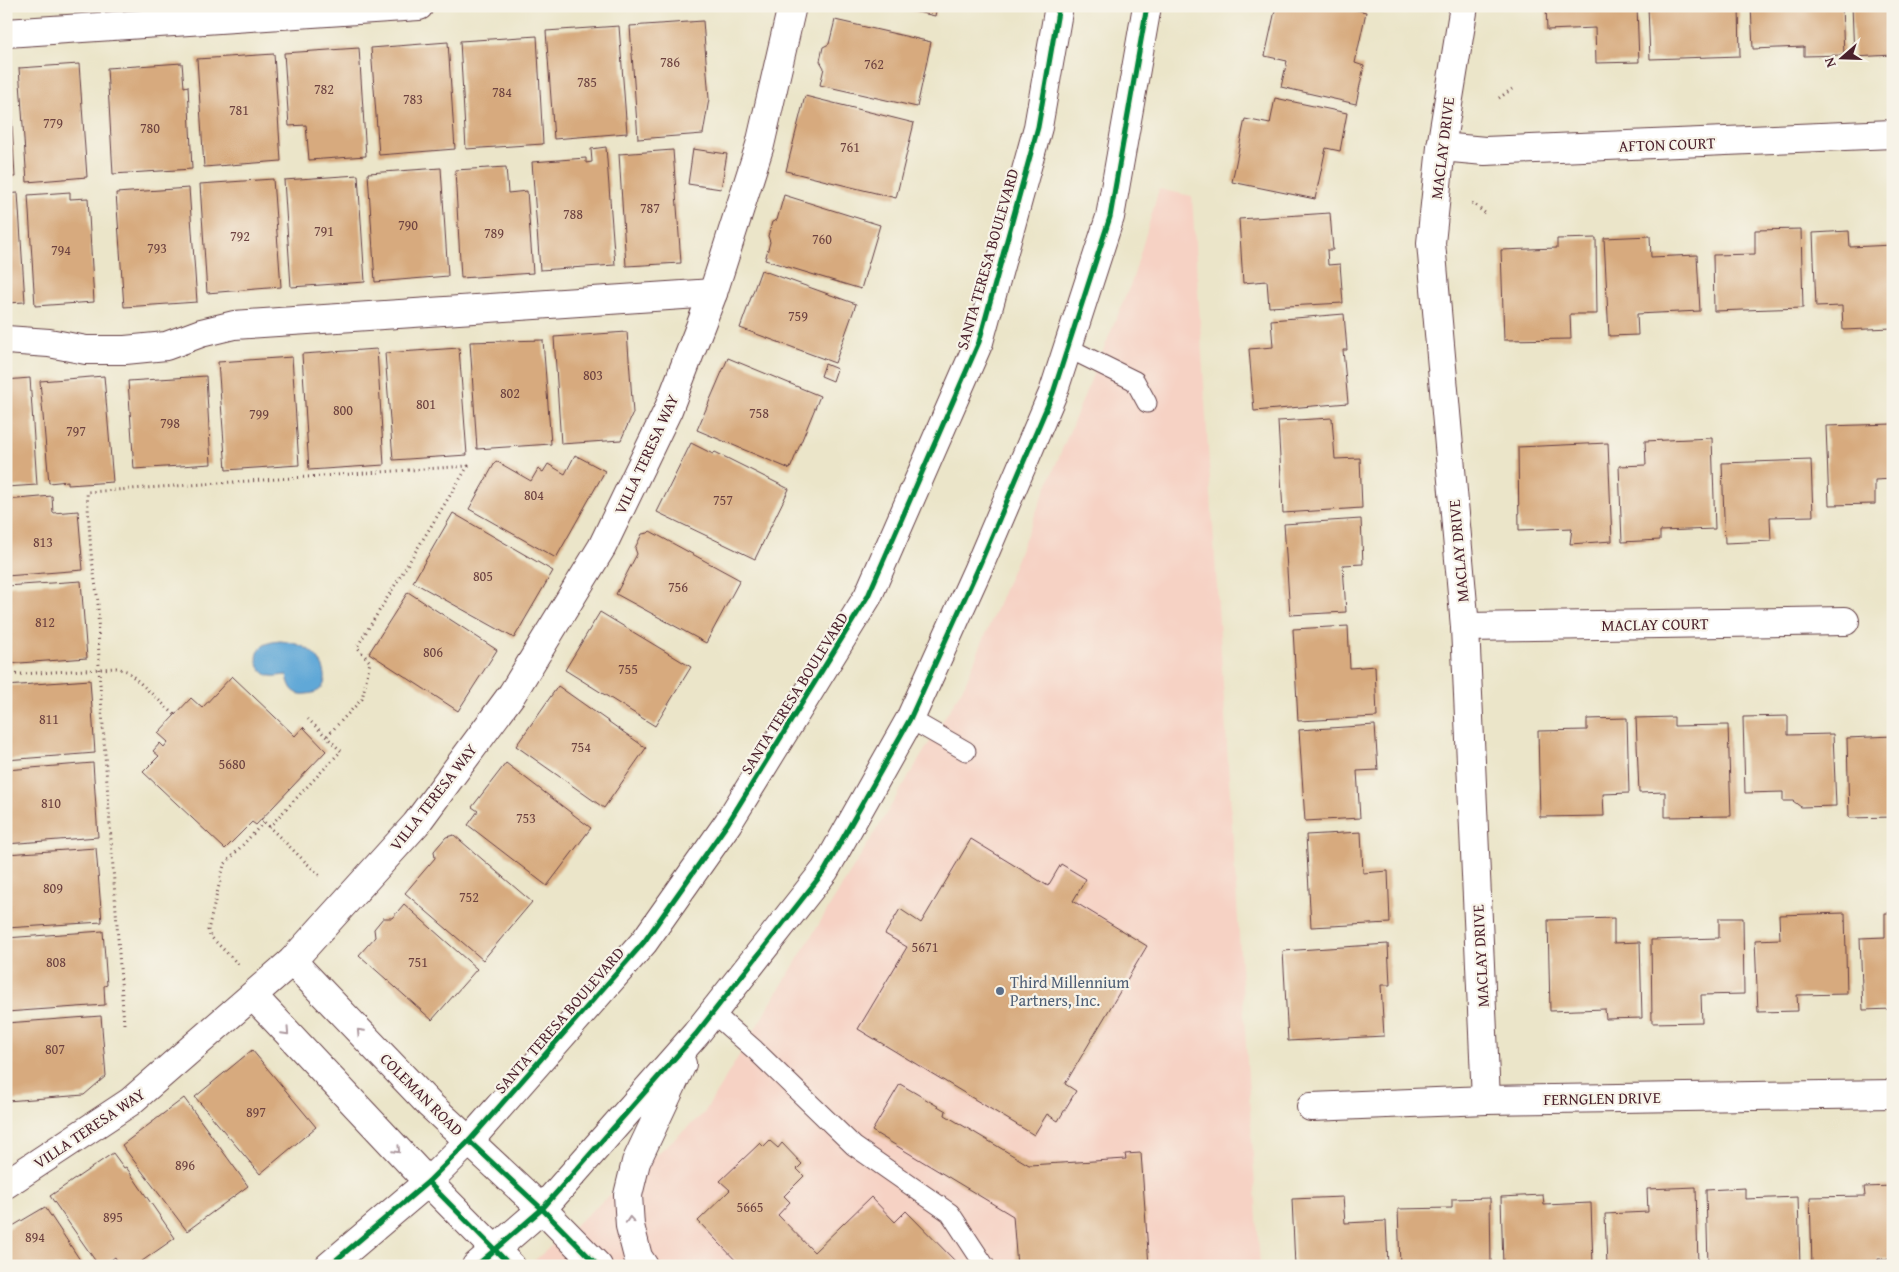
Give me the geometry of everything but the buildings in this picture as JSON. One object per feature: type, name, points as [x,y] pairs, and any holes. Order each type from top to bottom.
[{"type":"street","points":[[6,33],[420,6]]},
{"type":"street","name":"VILLA TERESA WAY","points":[[6,1184],[130,1102],[292,961],[416,824],[512,694],[602,547],[668,410],[714,293],[760,144],[792,6]]},
{"type":"street","name":"SANTA TERESA BOULEVARD","points":[[328,1266],[428,1182],[469,1141],[644,942],[728,823],[868,596],[978,342],[1038,127],[1059,6]]},
{"type":"street","points":[[257,993],[428,1182],[495,1260],[696,1034],[825,870],[910,719],[977,571],[1053,393],[1068,348],[1110,216],[1147,6]]},
{"type":"street","name":"MACLAY DRIVE","points":[[1464,6],[1441,147],[1431,244],[1465,627],[1486,1100]]},
{"type":"street","name":"AFTON COURT","points":[[1441,147],[1486,151],[1893,134]]},
{"type":"street","points":[[6,340],[49,343],[86,350],[125,350],[166,346],[202,333],[234,325],[714,293]]},
{"type":"street","name":"MACLAY COURT","points":[[1465,627],[1845,622]]},
{"type":"street","name":"COLEMAN ROAD","points":[[292,961],[430,1105],[542,1209],[598,1266]]},
{"type":"street","points":[[644,1266],[638,1257],[630,1226],[628,1195],[636,1162],[696,1034]]},
{"type":"street","name":"FERNGLEN DRIVE","points":[[1311,1107],[1486,1100],[1893,1094]]},
{"type":"lane","points":[[1068,348],[1135,381],[1147,403]]},
{"type":"lane","points":[[910,719],[966,751]]},
{"type":"lane","points":[[712,1013],[754,1050],[854,1146],[950,1213],[984,1266]]},
{"type":"path","points":[[1500,98],[1512,90]]},
{"type":"path","points":[[1472,203],[1485,213]]},
{"type":"path","points":[[124,1024],[99,669],[98,602],[91,553],[87,492],[468,466],[357,646],[370,662],[362,699],[326,737]]},
{"type":"path","points":[[6,675],[116,668],[127,671],[175,715]]},
{"type":"path","points":[[270,827],[341,751],[308,719]]},
{"type":"path","points":[[257,993],[210,936],[208,930],[224,865],[263,821],[326,882]]},
{"type":"shaded area","points":[[1159,189],[1192,196],[1260,1266],[528,1266],[704,1113],[965,684],[1133,278]]},
{"type":"water","points":[[280,641],[302,646],[315,655],[324,669],[324,683],[321,688],[315,692],[300,694],[292,689],[287,675],[267,675],[260,669],[257,656],[261,648],[270,643]]},
{"type":"cycle path","points":[[329,1266],[428,1182],[469,1141],[644,942],[728,823],[868,596],[979,342],[1038,127],[1059,6]]},
{"type":"cycle path","points":[[476,1266],[542,1209],[696,1034],[825,870],[910,719],[977,571],[1053,393],[1110,217],[1147,6]]},
{"type":"cycle path","points":[[469,1141],[542,1209],[598,1266]]},
{"type":"cycle path","points":[[428,1182],[511,1266]]},
{"type":"place","name":"Third Millennium Partners, Inc.","points":[[1000,991]]}]
